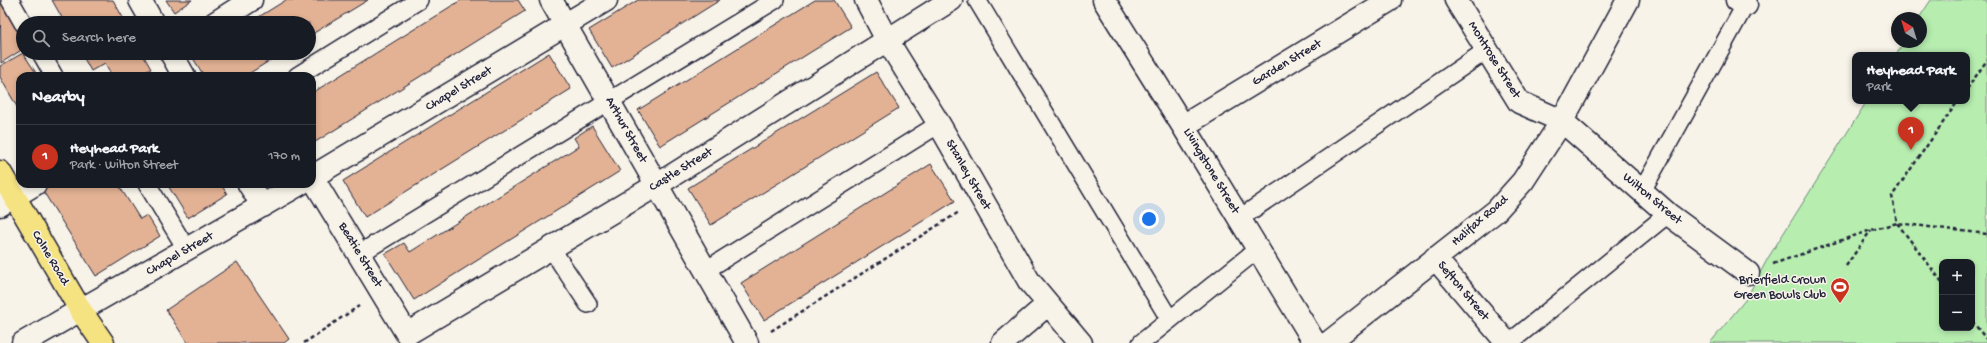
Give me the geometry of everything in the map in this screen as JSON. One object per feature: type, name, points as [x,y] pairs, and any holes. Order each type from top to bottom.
[{"type":"highway","name":"Colne Road","points":[[0,172],[7,201],[103,343]]},
{"type":"street","points":[[140,0],[149,16]]},
{"type":"street","points":[[225,16],[251,0]]},
{"type":"street","name":"Arthur Street","points":[[551,0],[706,270],[756,339]]},
{"type":"street","name":"Chapel Street","points":[[316,175],[606,0]]},
{"type":"street","name":"Stanley Street","points":[[866,0],[887,40],[939,124],[1029,281],[1081,343]]},
{"type":"street","name":"Castle Street","points":[[412,336],[551,248],[656,185],[952,0]]},
{"type":"street","name":"Livingstone Street","points":[[1104,0],[1240,218],[1315,343]]},
{"type":"street","name":"Garden Street","points":[[1183,126],[1390,0]]},
{"type":"street","name":"Montrose Street","points":[[1456,0],[1519,102],[1562,121]]},
{"type":"street","name":"Halifax Road","points":[[1328,343],[1496,211],[1523,181],[1562,121],[1628,0]]},
{"type":"street","points":[[175,60],[182,72]]},
{"type":"street","name":"Wilton Street","points":[[1562,121],[1668,214],[1748,273]]},
{"type":"street","name":"Beatie Street","points":[[316,184],[381,292],[412,336]]},
{"type":"street","points":[[7,201],[28,188]]},
{"type":"street","points":[[252,188],[263,206]]},
{"type":"street","name":"Chapel Street","points":[[23,343],[82,311],[293,188]]},
{"type":"street","name":"Sefton Street","points":[[1436,258],[1508,343]]},
{"type":"street","points":[[1003,343],[1048,304]]},
{"type":"lane","points":[[10,0],[19,16]]},
{"type":"lane","points":[[303,72],[419,0]]},
{"type":"lane","points":[[359,254],[775,0]]},
{"type":"lane","points":[[977,0],[1170,320]]},
{"type":"lane","points":[[1642,191],[1744,2]]},
{"type":"lane","points":[[1240,218],[1487,50]]},
{"type":"lane","points":[[45,60],[52,72]]},
{"type":"lane","points":[[706,270],[939,124]]},
{"type":"lane","points":[[149,188],[187,250]]},
{"type":"lane","points":[[1508,343],[1668,214]]},
{"type":"lane","points":[[551,248],[588,304]]},
{"type":"lane","points":[[1141,343],[1258,249]]},
{"type":"path","points":[[1970,85],[1987,60]]},
{"type":"path","points":[[1939,278],[1897,223],[1892,196],[1956,104]]},
{"type":"path","points":[[756,339],[981,198]]},
{"type":"path","points":[[1748,273],[1871,230],[1897,223],[1987,234]]},
{"type":"path","points":[[1846,266],[1871,230]]},
{"type":"path","points":[[304,343],[381,292]]},
{"type":"path","points":[[1975,324],[1987,340]]},
{"type":"green space","points":[[1931,0],[1987,0],[1987,343],[1710,343],[1746,299],[1768,258],[1865,104],[1970,104],[1970,52],[1898,52],[1900,48],[1927,48],[1927,12],[1923,12]]},
{"type":"building","points":[[52,0],[113,0],[122,16],[61,16]]},
{"type":"building","points":[[166,0],[192,0],[174,12]]},
{"type":"building","points":[[286,0],[368,0],[316,32],[316,16],[260,16]]},
{"type":"building","points":[[461,0],[518,0],[525,11],[316,142],[316,91]]},
{"type":"building","points":[[638,0],[720,0],[612,68],[589,30]]},
{"type":"building","points":[[815,0],[834,0],[851,27],[660,146],[638,110]]},
{"type":"building","points":[[0,1],[16,29],[16,53],[1,63]]},
{"type":"building","points":[[549,53],[571,89],[365,217],[343,181]]},
{"type":"building","points":[[16,57],[16,60],[28,60],[35,72],[16,72],[16,105],[0,77],[0,66]]},
{"type":"building","points":[[85,60],[146,60],[151,69],[145,72],[110,72],[105,63],[91,71]]},
{"type":"building","points":[[194,60],[271,60],[251,72],[202,72]]},
{"type":"building","points":[[876,72],[899,108],[711,225],[688,188]]},
{"type":"building","points":[[592,126],[620,171],[414,300],[385,254],[404,243],[410,252],[579,146],[574,138]]},
{"type":"building","points":[[931,164],[955,201],[764,320],[741,283]]},
{"type":"building","points":[[48,188],[121,188],[140,219],[147,215],[160,236],[96,276],[43,191]]},
{"type":"building","points":[[169,188],[223,188],[227,194],[188,218]]},
{"type":"building","points":[[237,262],[289,339],[284,343],[188,343],[166,310]]},
{"type":"place","name":"Heyhead Park","points":[[1911,150]]},
{"type":"place","name":"Brierfield Crown Green Bowls Club","points":[[1840,304]]}]
